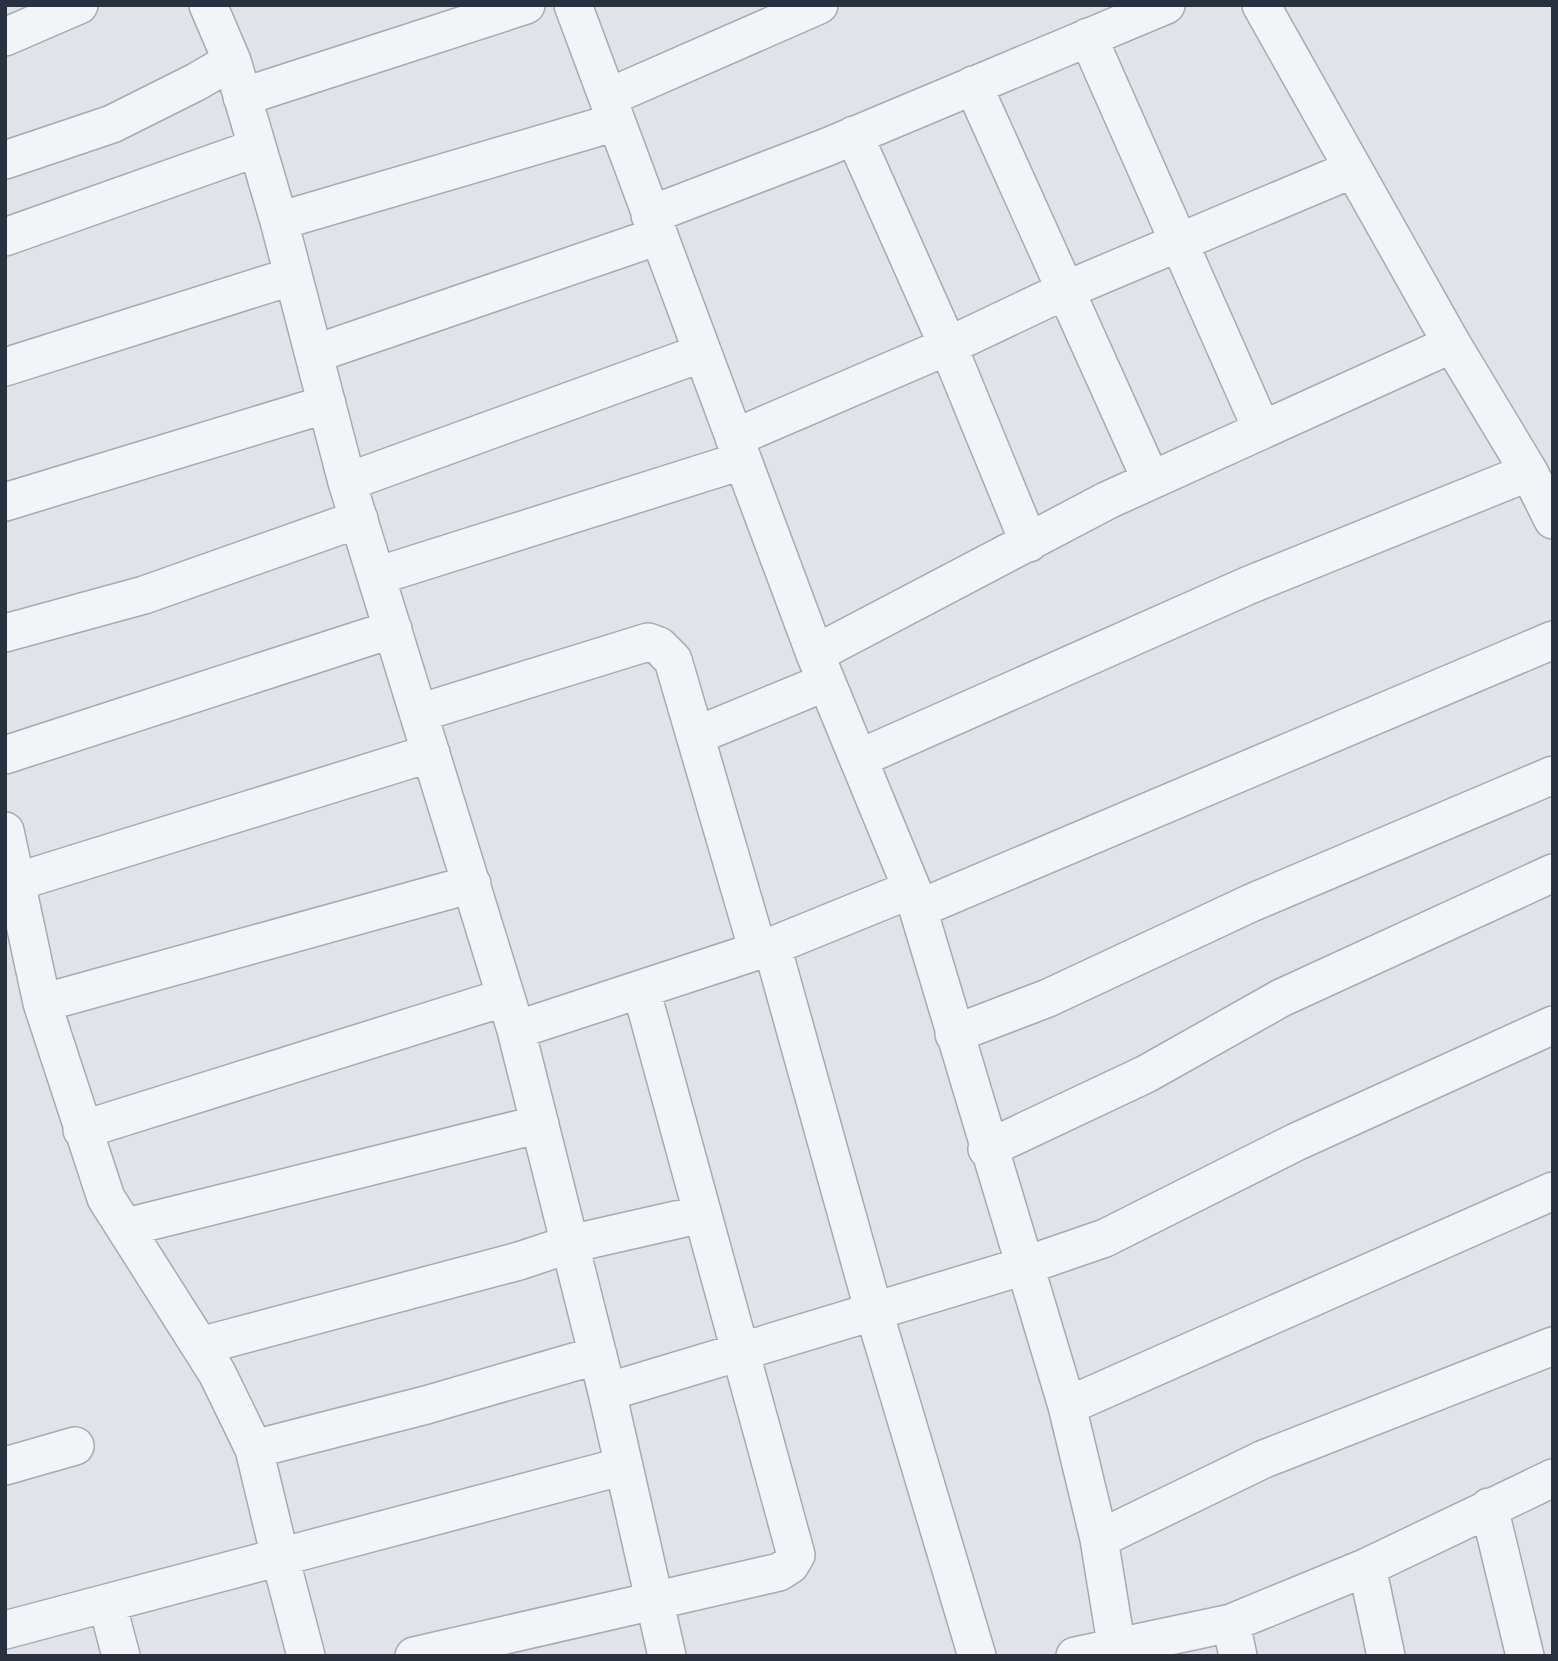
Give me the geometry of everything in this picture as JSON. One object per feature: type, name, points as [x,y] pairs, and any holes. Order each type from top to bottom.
[{"type":"street","points":[[5,37],[79,5]]},
{"type":"street","points":[[208,5],[232,61],[279,222],[347,482],[511,1014],[607,1392],[667,1656]]},
{"type":"street","points":[[242,97],[526,5]]},
{"type":"street","points":[[279,222],[613,110],[819,5]]},
{"type":"street","points":[[314,354],[654,225],[854,135],[1166,5]]},
{"type":"street","points":[[1261,5],[1452,344],[1529,472],[1553,520]]},
{"type":"street","points":[[582,8],[613,110],[737,449],[820,668],[860,758],[915,899],[987,1149],[1067,1406],[1099,1539],[1117,1650]]},
{"type":"street","points":[[1088,37],[1262,430]]},
{"type":"street","points":[[5,160],[112,124],[197,82],[232,61]]},
{"type":"street","points":[[973,85],[1151,480]]},
{"type":"street","points":[[854,135],[948,346],[1029,543]]},
{"type":"street","points":[[5,237],[256,148]]},
{"type":"street","points":[[377,576],[737,449],[1066,290],[1353,169]]},
{"type":"street","points":[[5,367],[293,276]]},
{"type":"street","points":[[695,736],[820,668],[1029,543],[1151,480],[1452,344]]},
{"type":"street","points":[[347,482],[702,353]]},
{"type":"street","points":[[5,502],[327,404]]},
{"type":"street","points":[[860,758],[1247,586],[1529,472]]},
{"type":"street","points":[[5,632],[144,595],[359,519]]},
{"type":"street","points":[[5,755],[393,629]]},
{"type":"street","points":[[82,1130],[511,1014],[640,989],[915,899],[1553,640]]},
{"type":"street","points":[[419,713],[648,642],[659,646],[673,660],[695,736],[765,948],[977,1656]]},
{"type":"street","points":[[16,882],[431,753]]},
{"type":"street","points":[[954,1034],[1048,998],[1251,903],[1553,775]]},
{"type":"street","points":[[5,831],[42,1003],[106,1198],[127,1227],[200,1346],[254,1449],[306,1656]]},
{"type":"street","points":[[987,1149],[1146,1074],[1281,998],[1553,873]]},
{"type":"street","points":[[42,1003],[471,884]]},
{"type":"street","points":[[414,1656],[779,1572],[790,1565],[796,1555],[640,989]]},
{"type":"street","points":[[607,1392],[1024,1266],[1105,1238],[1296,1142],[1553,1025]]},
{"type":"street","points":[[127,1227],[540,1124]]},
{"type":"street","points":[[1067,1406],[1553,1191]]},
{"type":"street","points":[[200,1346],[519,1261],[570,1244],[702,1214]]},
{"type":"street","points":[[1099,1539],[1264,1459],[1553,1346]]},
{"type":"street","points":[[254,1449],[426,1405],[598,1355]]},
{"type":"street","points":[[5,1466],[75,1446]]},
{"type":"street","points":[[5,1630],[624,1466]]},
{"type":"street","points":[[1075,1656],[1235,1639],[1367,1567],[1553,1478]]},
{"type":"street","points":[[1489,1507],[1525,1656]]},
{"type":"street","points":[[1367,1567],[1386,1656]]},
{"type":"street","points":[[107,1603],[121,1656]]}]
